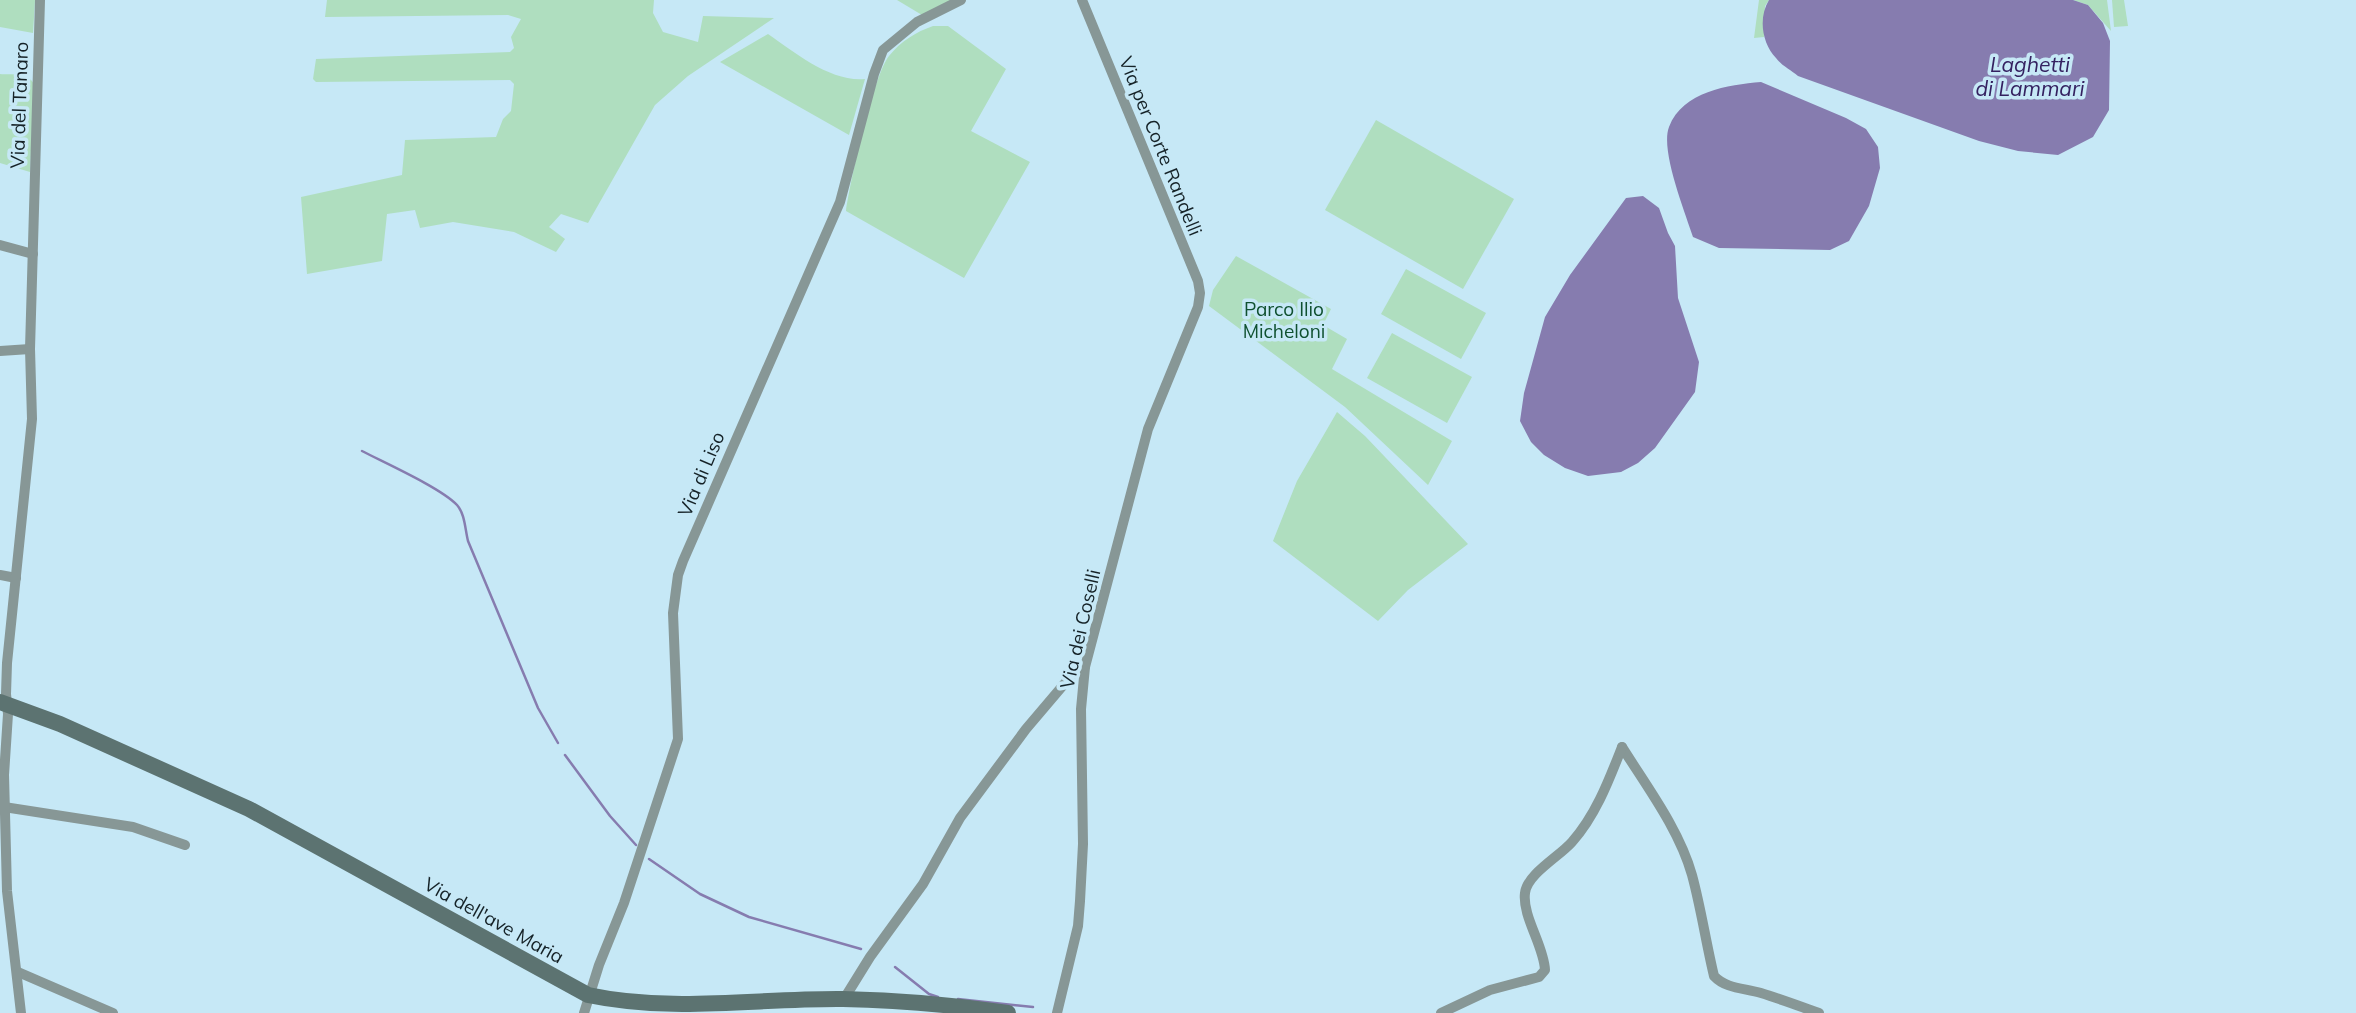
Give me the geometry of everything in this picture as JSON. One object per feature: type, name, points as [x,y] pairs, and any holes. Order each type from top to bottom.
[{"type":"street","name":"Via del Tanaro","points":[[21,1013],[7,891],[4,702],[32,419],[30,349],[40,0]]},
{"type":"street","name":"Via di Liso","points":[[584,1013],[624,903],[678,739],[673,613],[678,575],[683,561],[840,202],[874,74],[883,50],[917,22],[961,0]]},
{"type":"street","name":"Via per Corte Randelli","points":[[1082,0],[1198,281],[1198,307]]},
{"type":"street","points":[[0,244],[33,254]]},
{"type":"street","name":"Via dei Coselli","points":[[1057,1013],[1078,926],[1083,844],[1081,709],[1085,667],[1147,429],[1198,307]]},
{"type":"street","points":[[0,351],[30,349]]},
{"type":"street","points":[[0,575],[16,578]]},
{"type":"street","points":[[844,999],[870,957],[923,884],[960,818],[1026,729],[1071,676],[1085,667]]},
{"type":"street","name":"Via dell'ave Maria","points":[[4,702],[67,727],[249,809],[589,995],[640,1003],[682,1005],[844,999],[1008,1013]]},
{"type":"street","points":[[1441,1013],[1490,990],[1539,976],[1545,971],[1545,959],[1534,932],[1525,892],[1529,881],[1572,842],[1606,791],[1622,747],[1682,849],[1691,875],[1714,976],[1729,986],[1758,992],[1819,1013]]},
{"type":"street","points":[[4,807],[133,827],[185,845]]},
{"type":"street","points":[[18,972],[113,1013]]},
{"type":"green space","points":[[0,0],[35,0],[33,33],[0,27]]},
{"type":"green space","points":[[327,0],[654,0],[653,13],[663,32],[698,42],[703,16],[774,18],[688,76],[655,105],[588,223],[561,214],[549,227],[565,239],[556,252],[514,232],[453,222],[420,228],[415,210],[387,214],[382,261],[307,274],[301,197],[402,175],[405,140],[496,137],[503,119],[511,111],[514,84],[510,80],[316,82],[313,79],[316,59],[510,52],[514,48],[511,37],[521,19],[508,15],[325,17]]},
{"type":"green space","points":[[897,0],[955,0],[922,15]]},
{"type":"green space","points":[[1759,0],[1769,0],[1765,6],[1764,37],[1754,38]]},
{"type":"green space","points":[[2073,0],[2107,0],[2111,31],[2088,5]]},
{"type":"green space","points":[[2112,0],[2124,0],[2128,26],[2114,27]]},
{"type":"green space","points":[[933,26],[948,26],[1006,69],[971,131],[1030,162],[964,278],[846,211],[863,130],[883,67],[889,56],[904,41]]},
{"type":"green space","points":[[768,34],[826,71],[852,79],[865,79],[849,135],[720,62]]},
{"type":"green space","points":[[0,74],[24,76],[34,84],[30,172],[0,163]]},
{"type":"green space","points":[[1376,120],[1514,199],[1463,289],[1325,210]]},
{"type":"green space","name":"Parco Ilio Micheloni","points":[[1236,256],[1331,309],[1323,325],[1347,339],[1332,369],[1452,441],[1428,485],[1345,407],[1209,306],[1213,290]]},
{"type":"green space","points":[[1406,269],[1486,313],[1461,359],[1381,314]]},
{"type":"green space","points":[[1392,333],[1472,377],[1447,423],[1367,378]]},
{"type":"green space","points":[[1337,412],[1365,436],[1468,544],[1408,590],[1378,621],[1273,541],[1297,481]]},
{"type":"water","name":"Laghetti di Lammari","points":[[1769,0],[2073,0],[2088,5],[2103,23],[2110,41],[2109,110],[2093,137],[2058,155],[2018,151],[1979,141],[1798,76],[1778,61],[1767,45],[1763,15]]},
{"type":"water","points":[[1761,82],[1866,129],[1878,147],[1880,168],[1869,206],[1849,241],[1830,250],[1719,248],[1693,237],[1671,165],[1667,137],[1669,127],[1685,105],[1708,92]]},
{"type":"water","points":[[1643,196],[1659,208],[1675,246],[1678,298],[1699,362],[1695,392],[1655,448],[1638,463],[1621,472],[1588,476],[1565,468],[1544,455],[1531,442],[1520,421],[1524,393],[1545,317],[1570,275],[1626,198]]},
{"type":"waterway","points":[[362,451],[439,491],[460,509],[468,541],[538,708],[558,743]]},
{"type":"waterway","points":[[565,755],[610,816],[636,845]]},
{"type":"waterway","points":[[649,859],[700,894],[749,917],[861,949]]},
{"type":"waterway","points":[[895,967],[929,994],[938,997]]},
{"type":"waterway","points":[[958,999],[1033,1007]]}]
